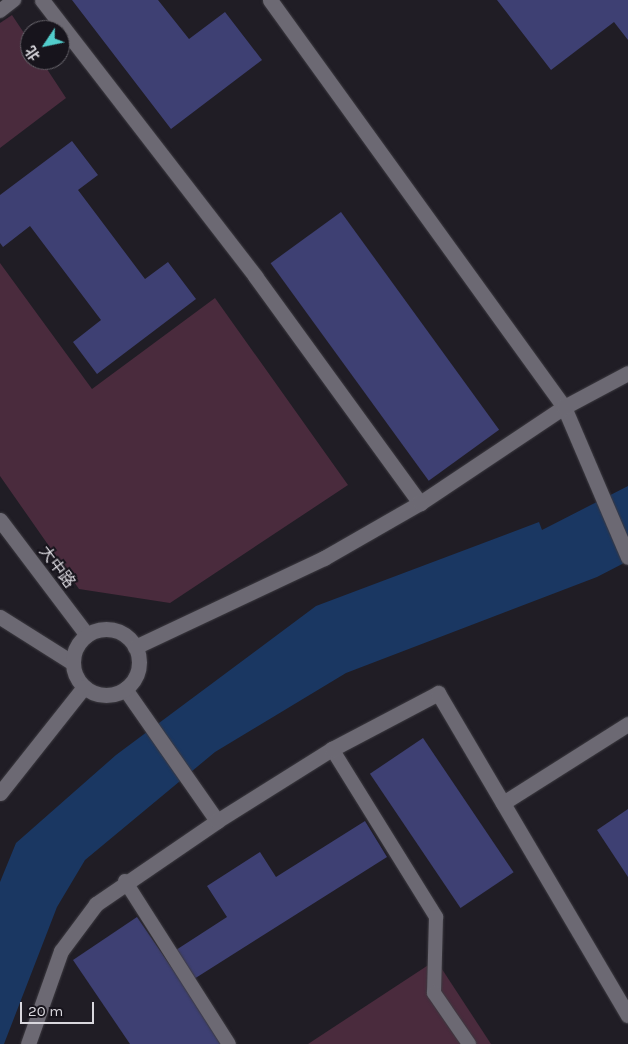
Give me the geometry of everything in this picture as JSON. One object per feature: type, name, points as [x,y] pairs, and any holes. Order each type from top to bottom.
[{"type":"street","points":[[42,0],[255,276],[420,503]]},
{"type":"street","points":[[270,0],[564,407],[596,489],[628,557]]},
{"type":"street","points":[[135,647],[324,558],[420,503],[564,407],[628,373]]},
{"type":"street","name":"大中路","points":[[0,520],[87,635]]},
{"type":"street","points":[[0,617],[73,664]]},
{"type":"street","points":[[97,630],[117,631],[135,647],[138,671],[125,690],[109,695],[98,695],[84,687],[75,674],[73,664],[79,643],[87,635],[97,630]]},
{"type":"street","points":[[0,793],[84,687]]},
{"type":"street","points":[[125,690],[217,821]]},
{"type":"street","points":[[28,1044],[61,951],[96,904],[125,882],[217,821],[332,749],[438,692],[628,1016]]},
{"type":"street","points":[[503,803],[628,724]]},
{"type":"lane","points":[[0,11],[14,0]]},
{"type":"lane","points":[[332,749],[436,917],[434,993],[469,1044]]},
{"type":"lane","points":[[125,882],[230,1044]]},
{"type":"shaded area","points":[[12,15],[20,27],[20,70],[48,70],[66,98],[0,148],[0,23]]},
{"type":"shaded area","points":[[0,263],[92,389],[215,298],[348,485],[170,603],[79,589],[0,476]]},
{"type":"shaded area","points":[[436,960],[491,1044],[308,1044]]},
{"type":"water","points":[[628,486],[628,561],[597,577],[346,673],[215,752],[85,860],[57,907],[4,1044],[0,1044],[0,882],[16,843],[116,755],[316,606],[539,522],[542,530]]},
{"type":"building","points":[[72,0],[158,0],[189,39],[225,12],[262,60],[171,129]]},
{"type":"building","points":[[497,0],[628,0],[628,40],[614,22],[551,70]]},
{"type":"building","points":[[72,141],[98,175],[78,190],[145,279],[168,262],[196,299],[97,374],[73,342],[101,320],[30,226],[3,247],[0,243],[0,195]]},
{"type":"building","points":[[341,212],[499,430],[429,481],[271,263]]},
{"type":"building","points":[[423,738],[514,872],[461,908],[370,774]]},
{"type":"building","points":[[628,809],[628,877],[597,830]]},
{"type":"building","points":[[365,821],[387,857],[194,979],[176,950],[227,917],[207,886],[260,852],[276,877]]},
{"type":"building","points":[[137,917],[224,1044],[130,1044],[73,960]]}]
